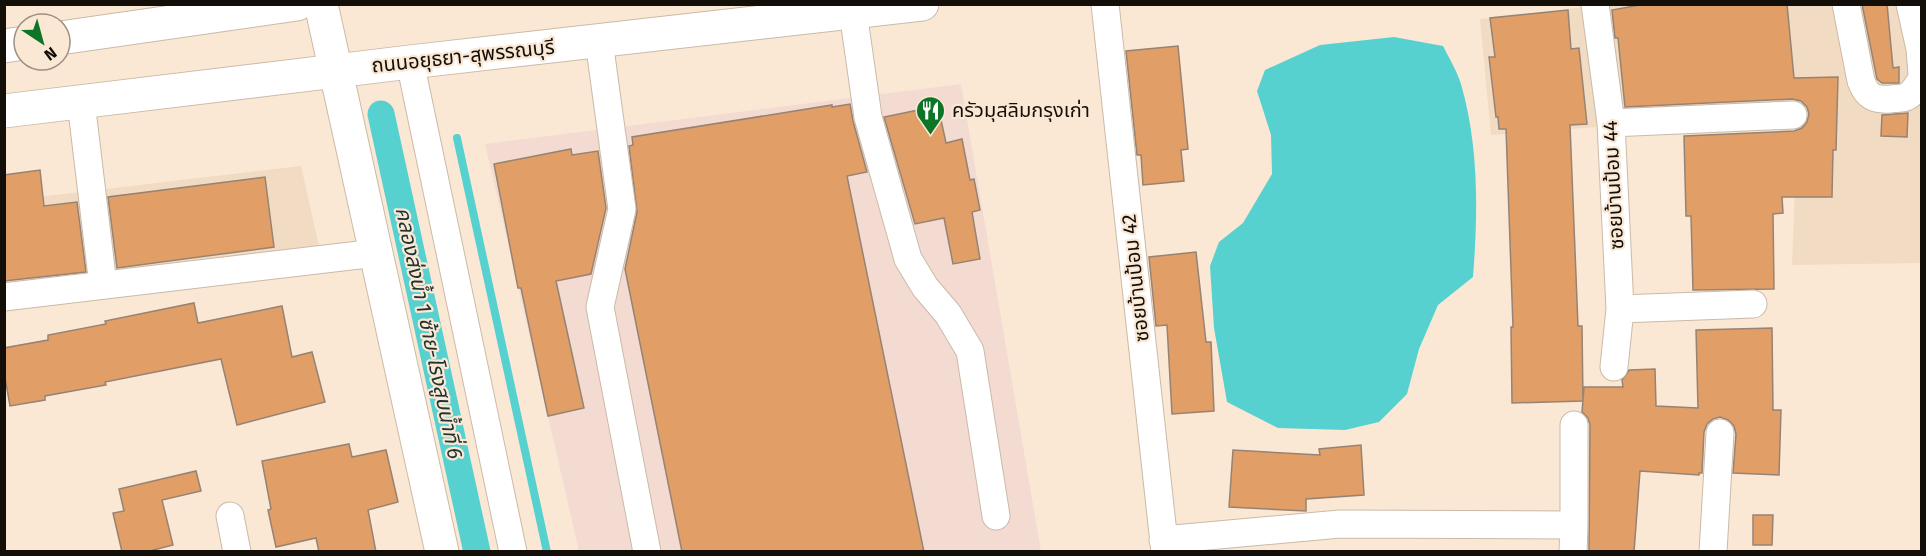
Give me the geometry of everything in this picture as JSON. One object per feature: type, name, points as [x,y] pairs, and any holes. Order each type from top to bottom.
[{"type":"main road","points":[[72,36],[202,11],[297,4]]},
{"type":"main road","points":[[321,4],[442,552]]},
{"type":"main road","name":"ถนนอยุธยา-สุพรรณบุรี","points":[[4,111],[922,4]]},
{"type":"street","name":"ซอยบ้านป้อม 42","points":[[1105,4],[1164,546]]},
{"type":"street","name":"ซอยบ้านป้อม 44","points":[[1595,4],[1611,123],[1620,309],[1614,367]]},
{"type":"street","points":[[1846,4],[1864,91],[1870,97],[1879,100],[1906,97],[1916,89],[1922,76],[1920,49],[1910,4]]},
{"type":"street","points":[[853,12],[868,117],[908,259],[925,287],[948,314],[970,351],[996,516]]},
{"type":"street","points":[[599,41],[622,209],[600,307],[647,552]]},
{"type":"street","points":[[410,62],[513,552]]},
{"type":"street","points":[[81,102],[103,285]]},
{"type":"street","points":[[1611,123],[1792,115]]},
{"type":"street","points":[[4,297],[376,253]]},
{"type":"street","points":[[1620,309],[1753,303]]},
{"type":"street","points":[[1573,552],[1574,425]]},
{"type":"street","points":[[1713,552],[1720,433]]},
{"type":"street","points":[[230,516],[237,552]]},
{"type":"street","points":[[1164,546],[1340,524],[1574,525]]},
{"type":"shaded area","points":[[1609,4],[1921,5],[1921,263],[1792,265],[1798,112],[1491,135],[1480,19]]},
{"type":"shaded area","points":[[961,84],[1041,551],[579,551],[485,144]]},
{"type":"shaded area","points":[[301,166],[319,246],[5,285],[4,201]]},
{"type":"water","points":[[1394,37],[1443,46],[1461,84],[1471,131],[1476,180],[1473,277],[1438,305],[1419,349],[1407,394],[1379,422],[1345,430],[1278,428],[1227,402],[1214,328],[1210,266],[1219,242],[1243,223],[1272,174],[1271,135],[1257,91],[1265,70],[1320,45]]},
{"type":"building","points":[[1645,4],[1787,4],[1794,78],[1838,77],[1832,197],[1782,197],[1783,213],[1773,214],[1774,289],[1693,290],[1691,216],[1686,216],[1684,136],[1794,131],[1802,128],[1807,122],[1809,114],[1807,107],[1801,101],[1792,99],[1625,107],[1618,38],[1615,38],[1612,10]]},
{"type":"building","points":[[1862,4],[1887,4],[1893,68],[1899,67],[1899,83],[1882,83],[1877,79]]},
{"type":"building","points":[[1568,10],[1571,49],[1579,48],[1587,124],[1570,125],[1578,326],[1582,326],[1583,401],[1512,403],[1511,327],[1513,327],[1506,129],[1499,129],[1498,117],[1496,117],[1489,57],[1495,57],[1490,18]]},
{"type":"building","points":[[1178,46],[1188,149],[1181,150],[1184,181],[1143,185],[1141,155],[1137,155],[1126,51]]},
{"type":"building","points":[[850,104],[867,172],[847,176],[924,552],[682,552],[625,269],[637,212],[629,146],[633,145],[632,137]]},
{"type":"building","points":[[938,106],[946,143],[962,139],[970,180],[974,179],[980,210],[972,212],[980,259],[953,264],[944,218],[915,224],[884,117]]},
{"type":"building","points":[[1908,113],[1907,137],[1881,136],[1882,115]]},
{"type":"building","points":[[571,149],[572,155],[598,151],[606,208],[591,274],[556,281],[584,408],[548,416],[521,288],[518,288],[494,164]]},
{"type":"building","points":[[40,170],[44,206],[77,202],[86,272],[4,281],[4,175]]},
{"type":"building","points":[[265,177],[274,247],[117,268],[108,197]]},
{"type":"building","points":[[1196,252],[1206,342],[1211,342],[1214,411],[1172,414],[1167,325],[1156,326],[1149,257]]},
{"type":"building","points":[[194,303],[198,323],[282,306],[292,357],[312,352],[325,402],[237,425],[221,359],[105,382],[106,385],[45,396],[45,400],[10,406],[4,372],[4,348],[48,340],[48,335],[106,324],[105,321]]},
{"type":"building","points":[[1772,328],[1773,410],[1781,410],[1779,475],[1733,473],[1736,434],[1734,426],[1728,420],[1720,417],[1713,419],[1707,424],[1704,432],[1702,473],[1699,475],[1640,471],[1634,552],[1589,552],[1590,425],[1588,418],[1582,412],[1584,387],[1623,387],[1622,380],[1629,370],[1655,369],[1656,406],[1698,408],[1696,330]]},
{"type":"building","points":[[349,444],[352,457],[386,450],[398,502],[368,510],[376,552],[319,552],[316,538],[276,547],[268,510],[271,509],[262,461]]},
{"type":"building","points":[[1361,445],[1364,495],[1306,499],[1306,511],[1229,507],[1233,450],[1320,455],[1319,449]]},
{"type":"building","points":[[196,471],[201,491],[162,500],[173,545],[146,552],[122,552],[113,513],[124,511],[119,489]]},
{"type":"building","points":[[1753,515],[1773,515],[1772,545],[1753,545]]},
{"type":"waterway","name":"คลองส่งน้ำ 1 ซ้าย-โรงสูบน้ำที่ 6","points":[[381,114],[477,552]]},
{"type":"waterway","points":[[457,138],[547,552]]},
{"type":"place","name":"ครัวมุสลิมกรุงเก่า","points":[[931,136]]}]
